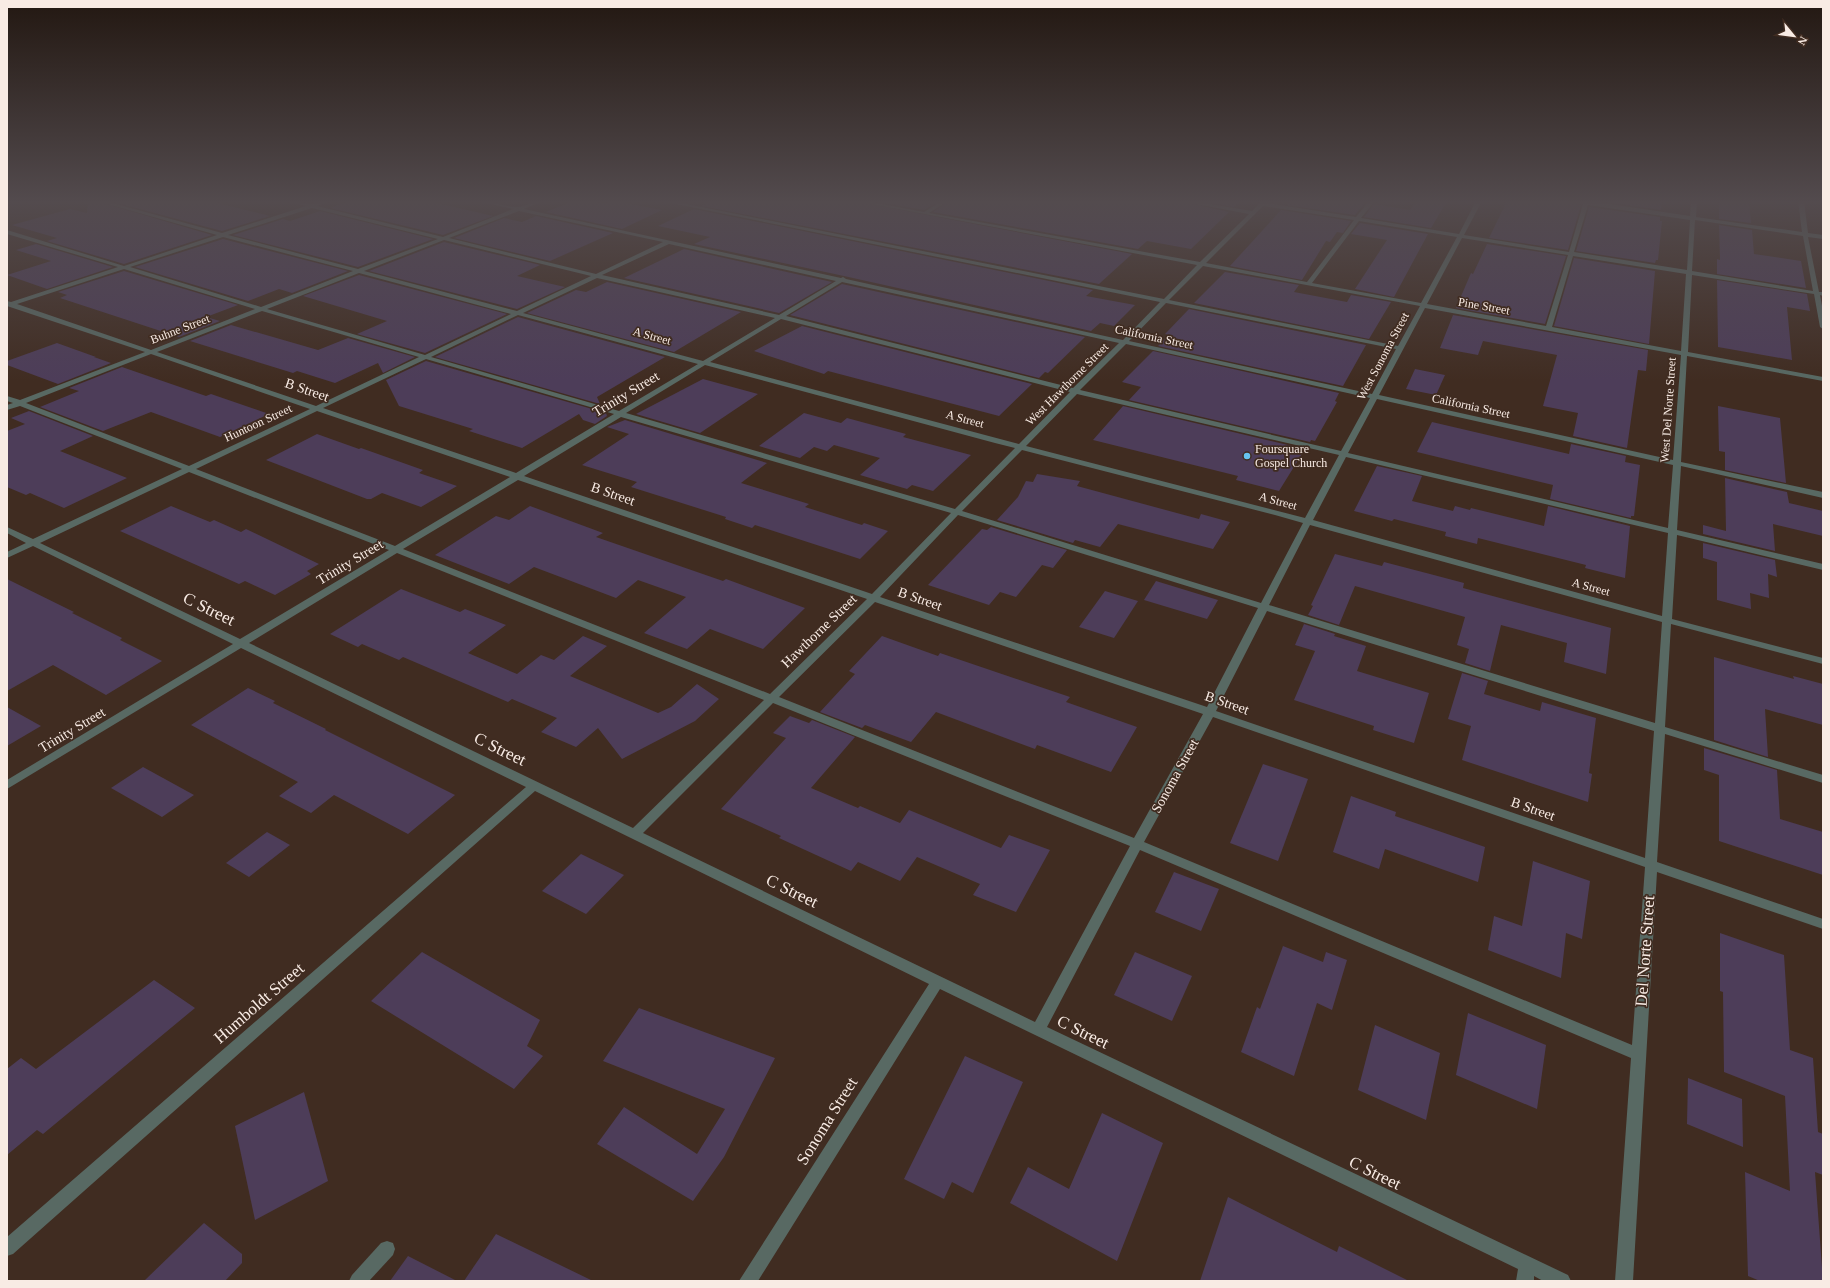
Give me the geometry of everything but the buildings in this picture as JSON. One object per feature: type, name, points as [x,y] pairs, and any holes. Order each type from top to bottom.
[{"type":"street","points":[[104,261],[424,357],[956,512],[1265,606],[1660,730],[1823,778]]},
{"type":"street","points":[[8,304],[142,261]]},
{"type":"street","name":"A Street","points":[[322,261],[1308,521],[1666,620],[1823,661]]},
{"type":"street","name":"Buhne Street","points":[[7,408],[386,261]]},
{"type":"street","points":[[535,261],[781,317],[1075,391],[1344,453],[1823,567]]},
{"type":"street","name":"Huntoon Street","points":[[7,555],[628,261]]},
{"type":"street","name":"California Street","points":[[758,261],[1823,495]]},
{"type":"street","points":[[968,261],[1400,348]]},
{"type":"street","name":"Pine Street","points":[[1180,261],[1823,379]]},
{"type":"street","name":"West Hawthorne Street","points":[[1020,446],[1205,261]]},
{"type":"street","points":[[1308,285],[1325,261]]},
{"type":"street","name":"West Sonoma Street","points":[[1308,521],[1447,261]]},
{"type":"street","points":[[1548,329],[1568,261]]},
{"type":"street","points":[[1615,261],[1820,294]]},
{"type":"street","name":"West Del Norte Street","points":[[1666,620],[1690,261]]},
{"type":"street","points":[[1812,261],[1820,294],[1823,327]]},
{"type":"street","name":"Trinity Street","points":[[7,785],[843,279]]},
{"type":"street","name":"B Street","points":[[8,304],[519,476],[1823,924]]},
{"type":"street","points":[[7,398],[186,470],[397,550],[1136,844],[1638,1054]]},
{"type":"street","name":"Hawthorne Street","points":[[635,833],[769,699],[873,598],[1020,446]]},
{"type":"street","name":"Sonoma Street","points":[[1038,1030],[1136,844],[1197,737],[1308,521]]},
{"type":"street","name":"C Street","points":[[7,530],[635,833],[1038,1030],[1562,1281]]},
{"type":"street","name":"Del Norte Street","points":[[1624,1281],[1666,620]]},
{"type":"street","name":"Humboldt Street","points":[[7,1248],[535,785]]},
{"type":"street","name":"Sonoma Street","points":[[748,1281],[938,981]]},
{"type":"street","points":[[358,1281],[387,1249]]},
{"type":"street","points":[[1525,1281],[1527,1264]]},
{"type":"place","name":"Foursquare Gospel Church","points":[[1247,456]]}]
